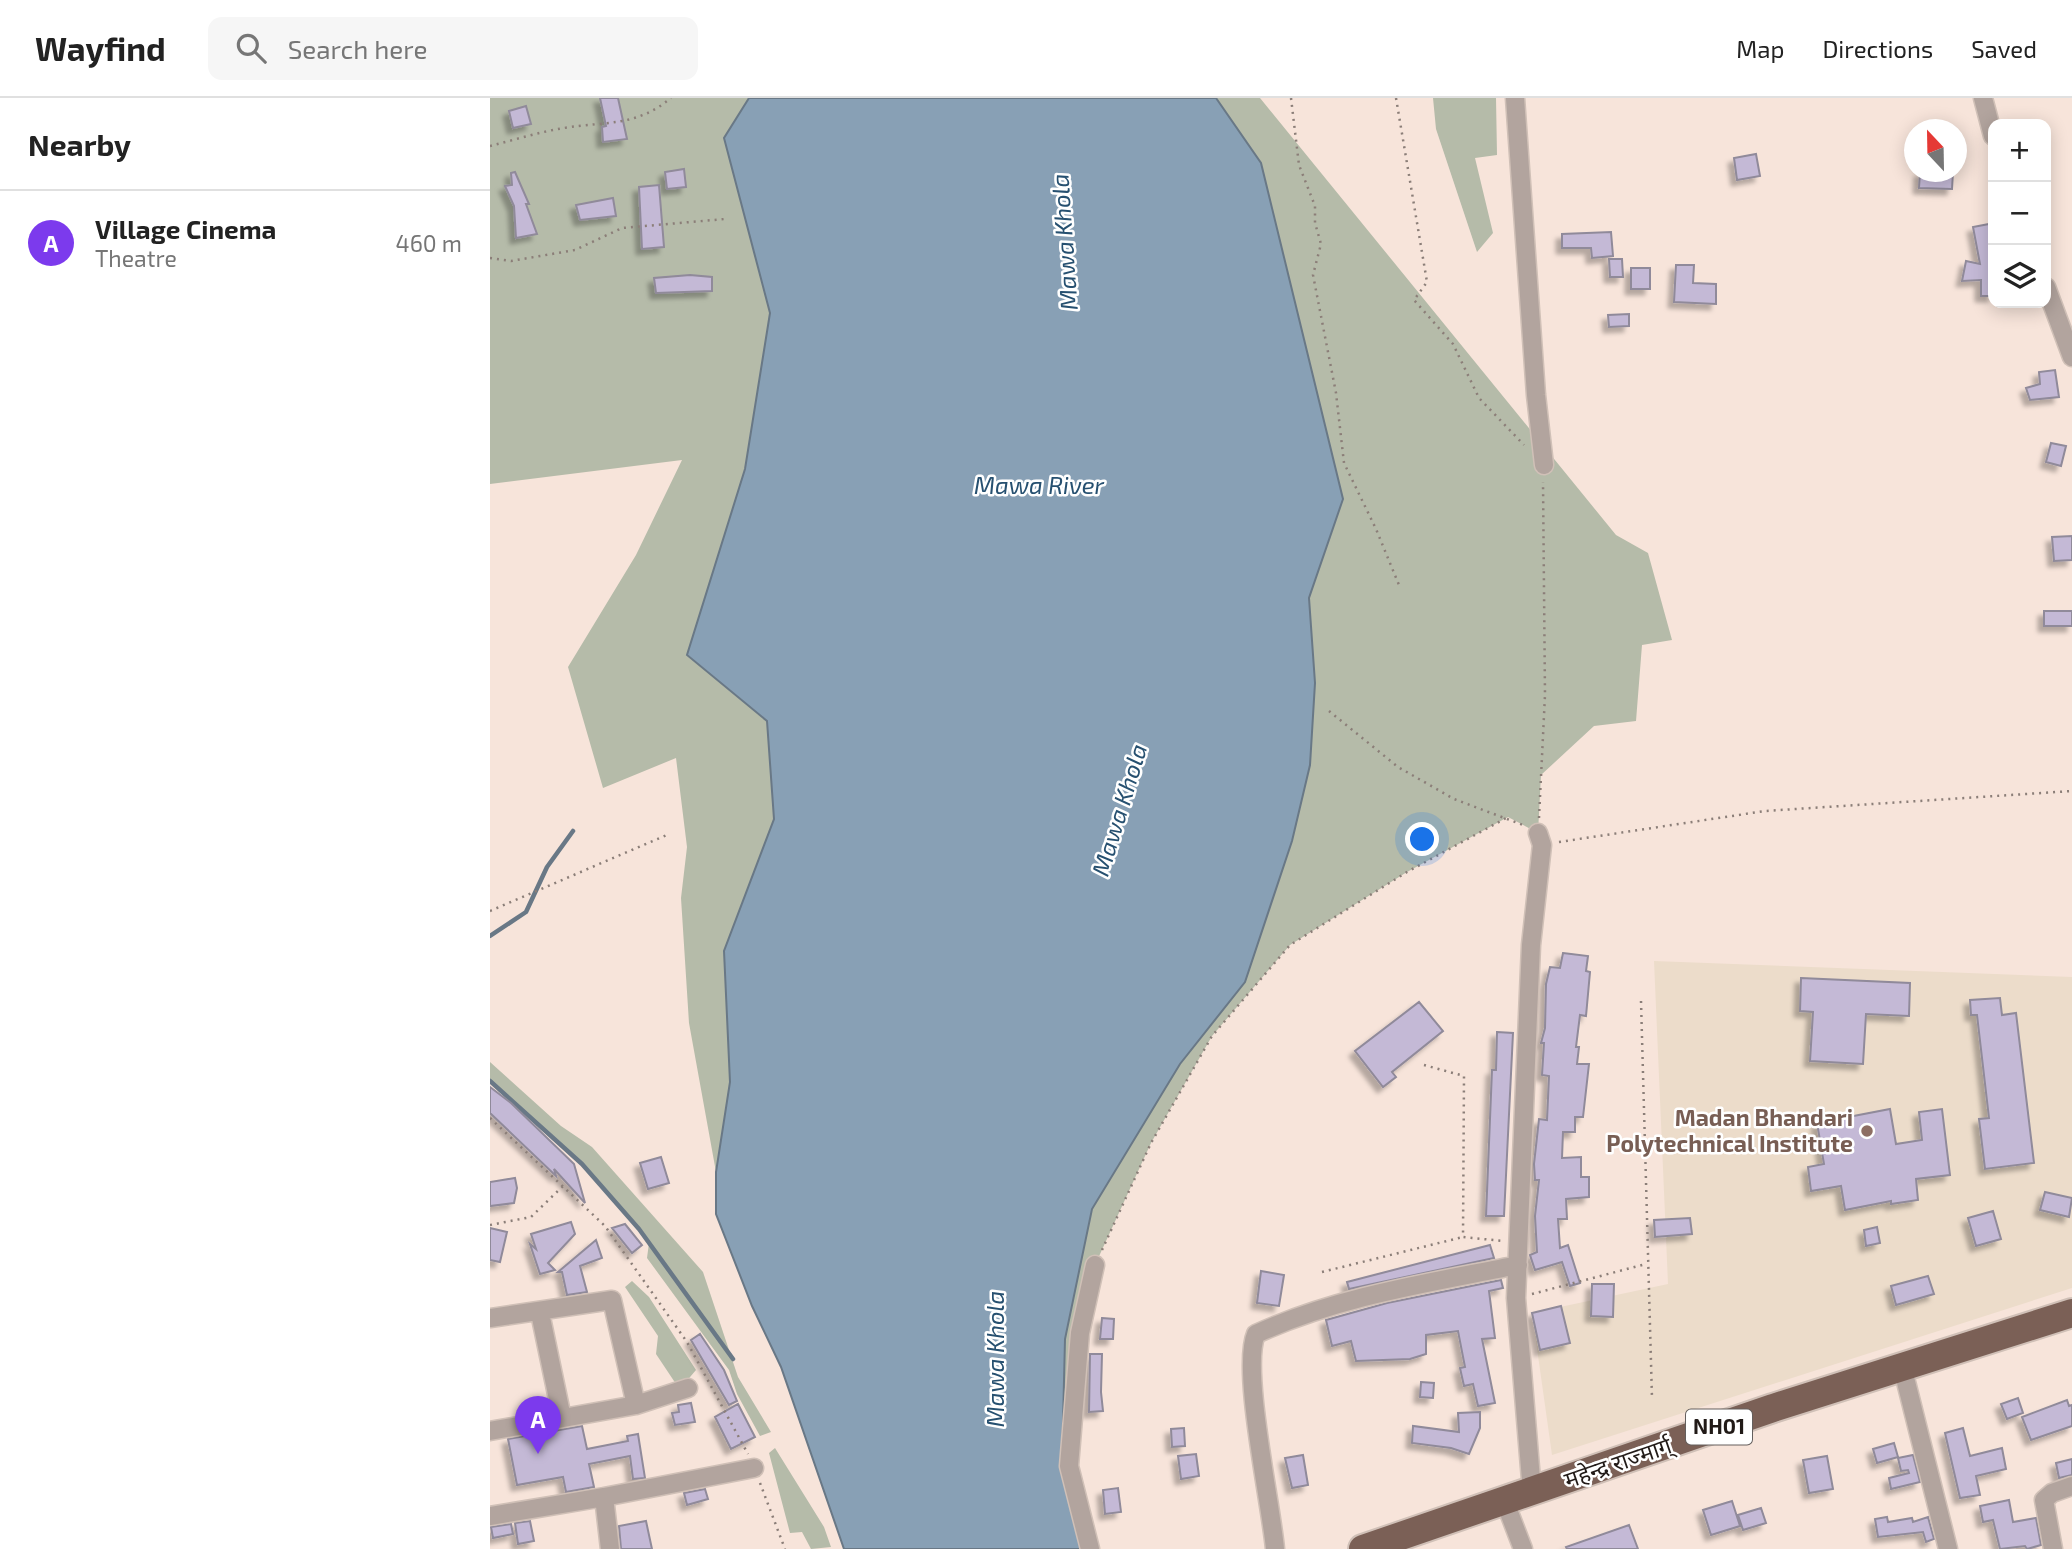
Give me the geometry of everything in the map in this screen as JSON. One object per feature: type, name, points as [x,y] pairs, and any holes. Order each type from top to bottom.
[{"type":"highway","name":"महेन्द्र राज्मार्ग्","points":[[1363,1549],[1902,1366],[2071,1316]]},
{"type":"street","points":[[1515,98],[1536,395],[1544,465]]},
{"type":"street","points":[[1983,98],[1989,119]]},
{"type":"street","points":[[2051,300],[2072,357]]},
{"type":"street","points":[[1532,1492],[1516,1298],[1531,945],[1540,839]]},
{"type":"street","points":[[1090,1549],[1069,1466],[1080,1333],[1095,1265]]},
{"type":"street","points":[[1275,1549],[1255,1413],[1251,1349],[1256,1334],[1327,1305],[1445,1278],[1518,1265]]},
{"type":"street","points":[[490,1318],[540,1313],[612,1300],[636,1405]]},
{"type":"street","points":[[540,1313],[562,1418]]},
{"type":"street","points":[[1902,1366],[1948,1549]]},
{"type":"street","points":[[491,1426],[562,1418],[636,1405],[688,1388]]},
{"type":"street","points":[[490,1516],[754,1468]]},
{"type":"street","points":[[2053,1549],[2044,1500],[2052,1493],[2072,1486]]},
{"type":"street","points":[[604,1497],[610,1549]]},
{"type":"street","points":[[1505,1502],[1523,1549]]},
{"type":"path","points":[[490,146],[563,128],[634,120],[652,113],[671,98]]},
{"type":"path","points":[[1291,98],[1299,165],[1315,206],[1315,223],[1321,244],[1312,275],[1336,393],[1344,463],[1376,528],[1399,585]]},
{"type":"path","points":[[1395,98],[1427,282],[1414,300],[1453,344],[1479,398],[1544,465],[1545,695],[1540,839]]},
{"type":"path","points":[[490,258],[511,261],[575,250],[622,228],[725,219]]},
{"type":"path","points":[[1329,711],[1398,767],[1454,799],[1508,817],[1540,839],[1765,811],[2072,791]]},
{"type":"path","points":[[1095,1265],[1151,1143],[1212,1036],[1290,945],[1407,872],[1508,817]]},
{"type":"path","points":[[490,911],[669,834]]},
{"type":"path","points":[[1641,1001],[1646,1264],[1652,1398]]},
{"type":"path","points":[[1424,1065],[1464,1076],[1463,1237]]},
{"type":"path","points":[[490,1118],[605,1226],[687,1342],[723,1404],[754,1468],[785,1549]]},
{"type":"path","points":[[490,1225],[531,1217],[562,1186]]},
{"type":"path","points":[[1322,1272],[1463,1237],[1517,1243]]},
{"type":"path","points":[[1516,1298],[1646,1264]]},
{"type":"shaded area","name":"Madan Bhandari Polytechnical Institute","points":[[1654,961],[2072,977],[2072,1288],[1552,1455],[1532,1313],[1668,1284]]},
{"type":"green space","points":[[490,98],[749,98],[724,138],[770,313],[745,469],[687,655],[767,721],[774,819],[724,951],[730,1082],[716,1172],[689,1023],[681,898],[687,847],[676,758],[603,788],[568,667],[636,555],[682,460],[490,484]]},
{"type":"green space","points":[[1216,98],[1260,98],[1616,535],[1648,553],[1672,640],[1642,645],[1636,721],[1594,726],[1541,775],[1538,833],[1508,817],[1407,872],[1290,945],[1212,1036],[1151,1143],[1095,1265],[1069,1466],[1090,1549],[1081,1549],[1062,1465],[1065,1339],[1092,1209],[1180,1064],[1245,982],[1292,841],[1310,765],[1315,683],[1309,598],[1343,499],[1261,163]]},
{"type":"green space","points":[[1433,98],[1496,98],[1497,155],[1475,158],[1493,233],[1477,252],[1436,129]]},
{"type":"green space","points":[[490,1062],[561,1126],[592,1147],[703,1272],[738,1377],[771,1432],[760,1436],[737,1394],[729,1370],[647,1258],[649,1243],[632,1220],[574,1158],[490,1081]]},
{"type":"green space","points":[[632,1281],[649,1297],[696,1370],[685,1383],[676,1384],[656,1354],[658,1336],[625,1287]]},
{"type":"green space","points":[[775,1448],[824,1527],[831,1547],[811,1549],[802,1532],[790,1533],[769,1453]]},
{"type":"water","name":"Mawa River","points":[[749,98],[1216,98],[1261,163],[1343,499],[1309,598],[1315,683],[1310,765],[1292,841],[1245,982],[1180,1064],[1092,1209],[1065,1339],[1062,1465],[1081,1549],[844,1549],[781,1367],[752,1306],[716,1214],[716,1172],[730,1082],[724,951],[774,819],[767,721],[687,655],[745,469],[770,313],[724,138]]},
{"type":"building","points":[[600,98],[618,98],[627,139],[603,142],[602,127],[606,126]]},
{"type":"building","points":[[526,106],[531,124],[513,128],[509,111]]},
{"type":"building","points":[[1756,154],[1760,176],[1737,180],[1734,158]]},
{"type":"building","points":[[684,169],[686,187],[667,189],[665,172]]},
{"type":"building","points":[[515,172],[529,204],[526,204],[537,234],[516,238],[514,206],[505,186],[512,185],[511,173]]},
{"type":"building","points":[[1919,182],[1952,182],[1952,189],[1919,188]]},
{"type":"building","points":[[659,185],[664,247],[642,249],[639,187]]},
{"type":"building","points":[[613,198],[616,216],[580,220],[576,205]]},
{"type":"building","points":[[1988,224],[1988,296],[1981,296],[1981,280],[1962,281],[1966,261],[1980,264],[1973,227]]},
{"type":"building","points":[[1611,232],[1613,256],[1592,258],[1591,248],[1562,248],[1562,234]]},
{"type":"building","points":[[1609,259],[1622,259],[1623,277],[1610,277]]},
{"type":"building","points":[[1676,265],[1694,265],[1693,283],[1716,284],[1716,304],[1674,302]]},
{"type":"building","points":[[1631,268],[1650,268],[1650,289],[1631,289]]},
{"type":"building","points":[[690,275],[712,277],[712,291],[656,293],[654,278]]},
{"type":"building","points":[[1629,314],[1629,326],[1609,327],[1608,315]]},
{"type":"building","points":[[2055,370],[2059,397],[2030,400],[2026,388],[2040,384],[2039,372]]},
{"type":"building","points":[[2051,443],[2066,446],[2061,466],[2046,462]]},
{"type":"building","points":[[2072,536],[2072,560],[2054,561],[2052,537]]},
{"type":"building","points":[[2044,611],[2072,611],[2072,626],[2044,626]]},
{"type":"building","points":[[1563,953],[1588,956],[1586,971],[1590,972],[1586,1016],[1580,1015],[1576,1047],[1579,1047],[1577,1064],[1589,1064],[1583,1117],[1575,1117],[1575,1132],[1563,1132],[1562,1158],[1581,1157],[1581,1177],[1589,1177],[1589,1197],[1566,1199],[1567,1219],[1558,1219],[1560,1248],[1568,1245],[1580,1283],[1570,1286],[1562,1262],[1535,1270],[1530,1255],[1537,1252],[1535,1216],[1539,1180],[1535,1180],[1534,1164],[1539,1119],[1547,1120],[1549,1076],[1542,1075],[1544,1043],[1541,1043],[1545,1028],[1546,984],[1550,967],[1560,968]]},
{"type":"building","points":[[1801,978],[1910,983],[1909,1016],[1866,1014],[1863,1064],[1810,1061],[1813,1012],[1800,1011]]},
{"type":"building","points":[[2000,998],[2002,1015],[2016,1013],[2034,1163],[1985,1169],[1979,1119],[1989,1118],[1977,1015],[1971,1015],[1970,1000]]},
{"type":"building","points":[[1419,1002],[1443,1031],[1392,1072],[1396,1077],[1383,1087],[1355,1051]]},
{"type":"building","points":[[1497,1032],[1513,1033],[1504,1216],[1486,1216],[1492,1070],[1496,1070]]},
{"type":"building","points":[[490,1087],[511,1103],[574,1164],[585,1203],[554,1169],[556,1176],[490,1113]]},
{"type":"building","points":[[1890,1109],[1896,1144],[1922,1140],[1919,1112],[1942,1109],[1950,1175],[1916,1179],[1918,1200],[1891,1204],[1891,1201],[1845,1210],[1841,1186],[1811,1191],[1808,1167],[1824,1164],[1817,1123]]},
{"type":"building","points":[[661,1157],[669,1183],[648,1189],[640,1163]]},
{"type":"building","points":[[515,1178],[517,1188],[514,1203],[490,1206],[490,1182]]},
{"type":"building","points":[[2045,1192],[2072,1198],[2069,1217],[2040,1210]]},
{"type":"building","points":[[1993,1211],[2001,1239],[1976,1246],[1968,1218]]},
{"type":"building","points":[[1690,1218],[1692,1234],[1655,1237],[1654,1220]]},
{"type":"building","points":[[571,1222],[575,1234],[548,1263],[555,1270],[540,1274],[530,1244],[536,1249],[531,1234]]},
{"type":"building","points":[[625,1224],[642,1245],[632,1253],[612,1228]]},
{"type":"building","points":[[1877,1227],[1880,1243],[1866,1246],[1864,1230]]},
{"type":"building","points":[[490,1228],[507,1232],[500,1262],[490,1260]]},
{"type":"building","points":[[596,1240],[602,1258],[580,1266],[587,1292],[567,1295],[562,1272],[558,1272]]},
{"type":"building","points":[[1490,1245],[1494,1258],[1349,1289],[1347,1282]]},
{"type":"building","points":[[1261,1271],[1284,1275],[1279,1306],[1257,1303]]},
{"type":"building","points":[[1928,1276],[1934,1294],[1896,1305],[1891,1286]]},
{"type":"building","points":[[1501,1280],[1503,1288],[1489,1291],[1495,1338],[1482,1339],[1495,1403],[1478,1406],[1473,1384],[1464,1386],[1460,1368],[1465,1367],[1458,1331],[1426,1335],[1426,1354],[1410,1359],[1356,1361],[1351,1341],[1332,1346],[1326,1320],[1387,1303]]},
{"type":"building","points":[[1592,1284],[1614,1284],[1613,1317],[1591,1316]]},
{"type":"building","points":[[1561,1306],[1570,1343],[1540,1350],[1532,1313]]},
{"type":"building","points":[[1102,1318],[1114,1319],[1113,1339],[1100,1339]]},
{"type":"building","points":[[700,1334],[724,1370],[737,1401],[729,1405],[691,1340]]},
{"type":"building","points":[[1090,1354],[1102,1354],[1103,1411],[1089,1412]]},
{"type":"building","points":[[1421,1382],[1434,1383],[1433,1398],[1420,1397]]},
{"type":"building","points":[[2018,1398],[2023,1413],[2007,1419],[2001,1404]]},
{"type":"building","points":[[2067,1400],[2069,1406],[2072,1405],[2072,1426],[2031,1440],[2022,1417]]},
{"type":"building","points":[[691,1403],[695,1422],[675,1425],[672,1413],[679,1412],[678,1405]]},
{"type":"building","points":[[738,1404],[755,1437],[731,1449],[715,1417]]},
{"type":"building","points":[[1480,1412],[1480,1428],[1469,1454],[1451,1448],[1412,1443],[1413,1426],[1459,1432],[1458,1413]]},
{"type":"building","points":[[582,1426],[587,1449],[628,1441],[627,1436],[638,1434],[645,1478],[633,1479],[630,1456],[589,1464],[594,1487],[566,1492],[563,1477],[517,1485],[508,1439]]},
{"type":"building","points":[[1184,1428],[1185,1446],[1172,1447],[1171,1429]]},
{"type":"building","points":[[1963,1428],[1970,1456],[2002,1448],[2006,1469],[1976,1476],[1980,1495],[1960,1498],[1945,1433]]},
{"type":"building","points":[[1894,1443],[1898,1457],[1877,1463],[1873,1449]]},
{"type":"building","points":[[1196,1454],[1199,1476],[1181,1479],[1178,1456]]},
{"type":"building","points":[[1303,1455],[1308,1485],[1292,1488],[1285,1458]]},
{"type":"building","points":[[1913,1455],[1920,1482],[1891,1489],[1889,1478],[1909,1473],[1908,1470],[1901,1471],[1898,1458]]},
{"type":"building","points":[[1827,1456],[1833,1489],[1809,1493],[1803,1460]]},
{"type":"building","points":[[2072,1459],[2072,1475],[2059,1478],[2056,1463]]},
{"type":"building","points":[[1118,1488],[1121,1512],[1105,1514],[1103,1490]]},
{"type":"building","points":[[705,1489],[708,1499],[687,1505],[684,1493]]},
{"type":"building","points":[[2009,1500],[2013,1522],[2036,1518],[2041,1545],[2027,1549],[2025,1546],[2000,1549],[1993,1520],[1983,1522],[1980,1506]]},
{"type":"building","points":[[1732,1501],[1740,1526],[1711,1535],[1703,1510]]},
{"type":"building","points":[[1761,1508],[1766,1523],[1743,1530],[1738,1515]]},
{"type":"building","points":[[1887,1517],[1888,1522],[1912,1518],[1913,1522],[1928,1517],[1934,1539],[1926,1542],[1923,1532],[1878,1537],[1875,1519]]},
{"type":"building","points":[[530,1521],[534,1541],[518,1544],[515,1523]]},
{"type":"building","points":[[646,1521],[652,1549],[621,1549],[619,1526]]},
{"type":"building","points":[[511,1524],[513,1534],[493,1538],[491,1527]]},
{"type":"building","points":[[1629,1525],[1638,1549],[1566,1547]]},
{"type":"waterway","points":[[490,936],[526,912],[547,867],[573,831]]},
{"type":"waterway","points":[[490,1081],[582,1164],[639,1229],[733,1359]]},
{"type":"place","name":"Madan Bhandari Polytechnical Institute","points":[[1867,1131]]},
{"type":"place","name":"Village Cinema","points":[[538,1454]]},
{"type":"water label","name":"Mawa Khola","points":[[1065,242]]},
{"type":"water label","name":"Mawa Khola","points":[[1120,810]]},
{"type":"water label","name":"Mawa Khola","points":[[996,1359]]}]
